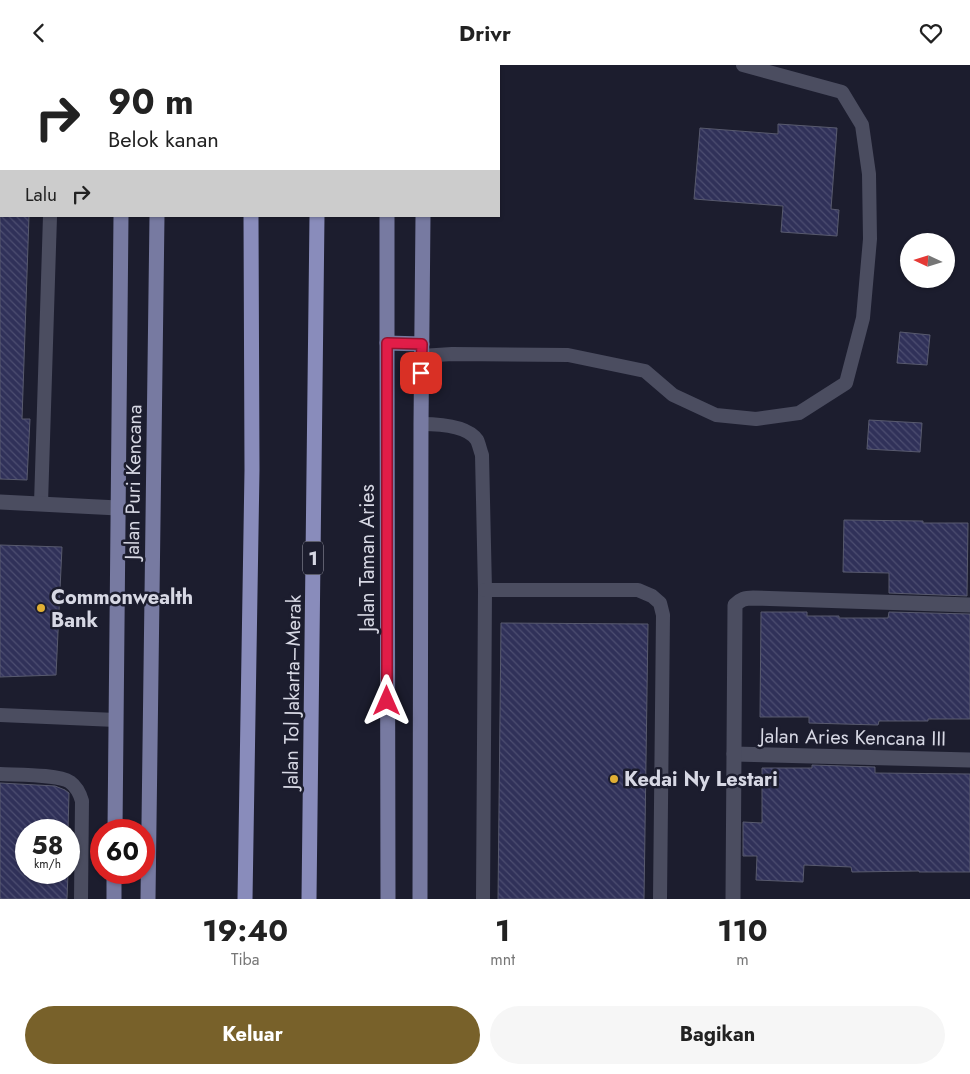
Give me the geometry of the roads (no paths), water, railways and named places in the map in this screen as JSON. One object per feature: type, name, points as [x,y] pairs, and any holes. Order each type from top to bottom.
[{"type":"highway","points":[[245,899],[252,471],[251,217]]},
{"type":"highway","name":"Jalan Tol Jakarta–Merak","points":[[309,899],[317,217]]},
{"type":"main road","name":"Jalan Puri Kencana","points":[[115,819],[121,217]]},
{"type":"main road","name":"Jalan Puri Kencana","points":[[148,899],[157,217]]},
{"type":"main road","name":"Jalan Taman Aries","points":[[388,217],[388,899]]},
{"type":"main road","points":[[420,899],[423,217]]},
{"type":"main road","points":[[387,343],[422,350]]},
{"type":"main road","points":[[114,884],[114,899]]},
{"type":"street","points":[[0,502],[118,508]]},
{"type":"street","points":[[733,899],[736,605],[745,598],[753,598],[970,605]]},
{"type":"street","name":"Jalan Aries Kencana III","points":[[734,754],[970,760]]},
{"type":"lane","points":[[422,350],[452,354],[568,355],[645,371],[673,395],[716,415],[756,419],[799,413],[846,383],[864,318],[870,239],[868,174],[862,125],[842,92],[743,65]]},
{"type":"lane","points":[[41,504],[50,217]]},
{"type":"lane","points":[[421,424],[436,424],[467,430],[477,440],[482,455],[485,590],[483,899]]},
{"type":"lane","points":[[485,590],[638,590],[652,596],[660,603],[664,615],[660,899]]},
{"type":"lane","points":[[0,715],[116,720]]},
{"type":"lane","points":[[0,774],[56,777],[69,781],[78,789],[82,801],[81,899]]},
{"type":"place","name":"Commonwealth Bank","points":[[41,608]]},
{"type":"place","name":"Kedai Ny Lestari","points":[[614,779]]}]
